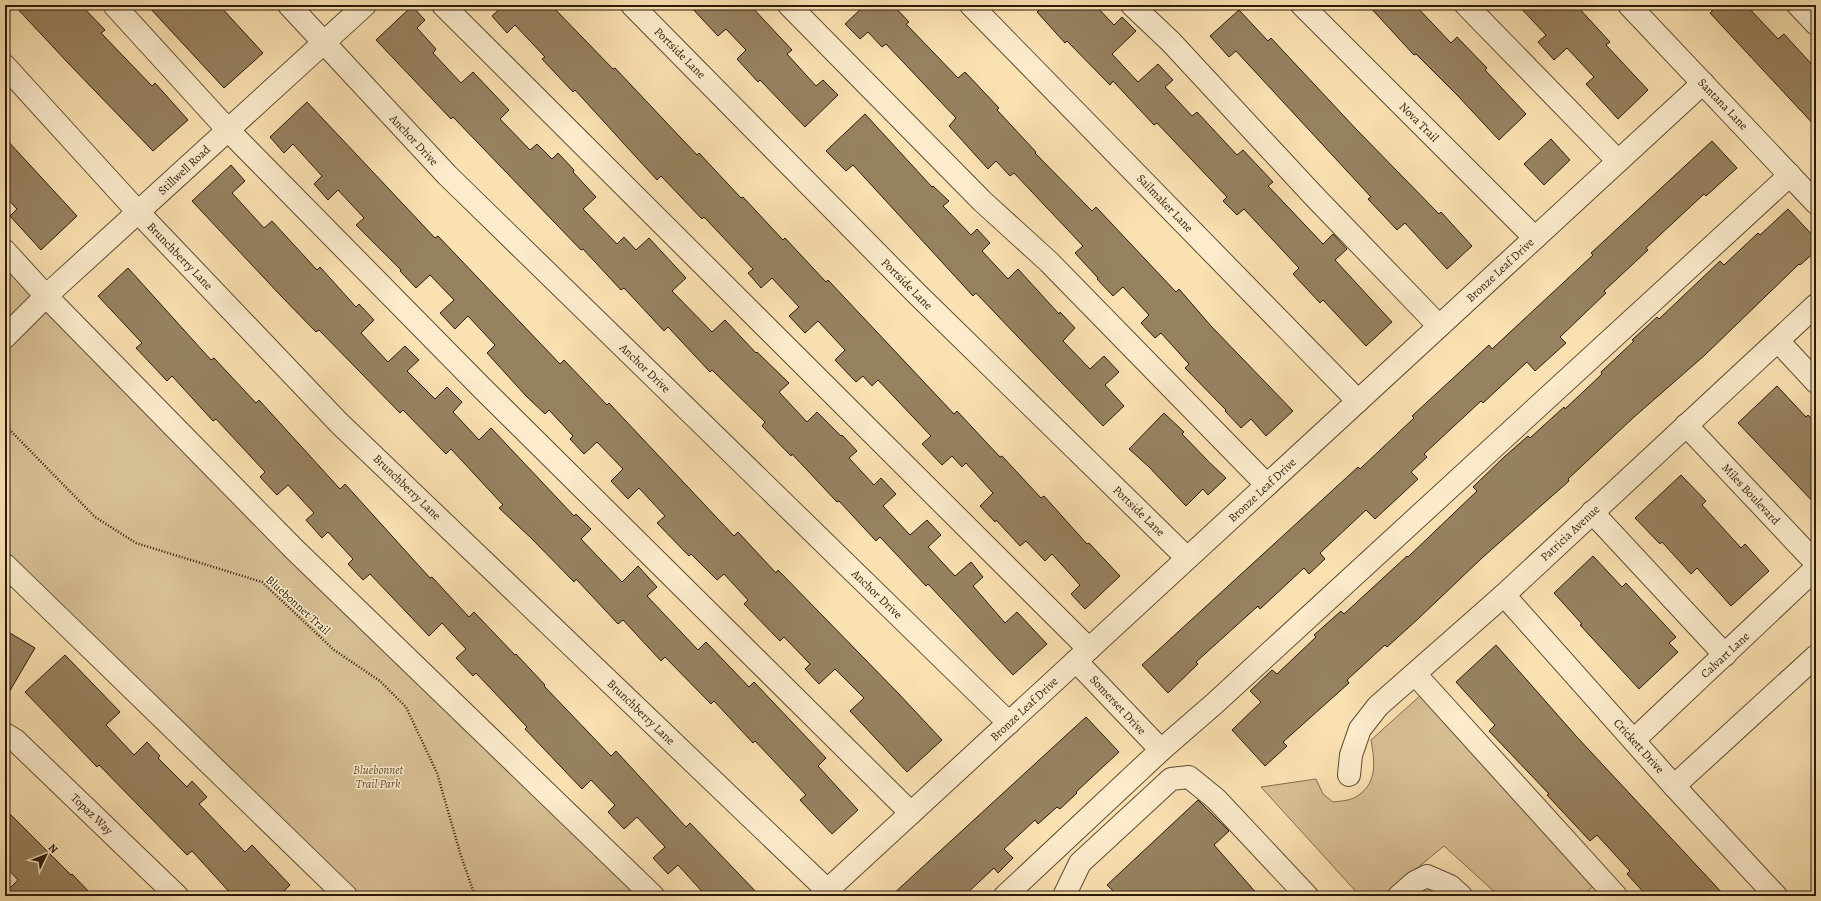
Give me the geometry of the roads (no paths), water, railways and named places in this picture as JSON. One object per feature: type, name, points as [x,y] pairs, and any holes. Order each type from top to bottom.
[{"type":"street","points":[[114,5],[228,130],[482,388],[911,813]]},
{"type":"street","name":"Anchor Drive","points":[[289,5],[447,175],[1009,723]]},
{"type":"street","name":"Stillwell Road","points":[[5,337],[46,296],[365,5]]},
{"type":"street","name":"Somerset Drive","points":[[443,5],[1083,655],[1160,750]]},
{"type":"street","name":"Portside Lane","points":[[632,5],[917,294],[1187,558]]},
{"type":"street","points":[[789,5],[982,201],[1049,262],[1132,350],[1194,410],[1267,485]]},
{"type":"street","name":"Sailmaker Lane","points":[[971,5],[1358,401]]},
{"type":"street","points":[[1132,5],[1171,42],[1308,189],[1439,326]]},
{"type":"street","name":"Nova Trail","points":[[1302,5],[1535,238]]},
{"type":"street","points":[[1466,5],[1618,162]]},
{"type":"street","name":"Santana Lane","points":[[1628,5],[1816,203]]},
{"type":"street","points":[[1798,5],[1816,24]]},
{"type":"street","name":"Brunchberry Lane","points":[[5,66],[138,212],[339,423],[824,893]]},
{"type":"street","name":"Bronze Leaf Drive","points":[[824,893],[1703,83]]},
{"type":"street","points":[[1005,896],[1160,750],[1214,704],[1790,175]]},
{"type":"street","points":[[5,251],[46,296],[294,549],[653,896]]},
{"type":"street","name":"Patricia Avenue","points":[[1349,775],[1351,755],[1360,728],[1378,706],[1504,595],[1816,305]]},
{"type":"street","points":[[1778,341],[1816,382]]},
{"type":"street","name":"Miles Boulevard","points":[[1686,425],[1816,564]]},
{"type":"street","points":[[1592,512],[1725,655]]},
{"type":"street","points":[[5,565],[346,896]]},
{"type":"street","name":"Calvart Lane","points":[[1634,740],[1816,568]]},
{"type":"street","name":"Crickett Drive","points":[[1504,595],[1674,786],[1776,896]]},
{"type":"street","points":[[1674,786],[1816,656]]},
{"type":"street","points":[[1415,674],[1616,896]]},
{"type":"street","name":"Topaz Way","points":[[5,734],[15,740],[177,896]]},
{"type":"street","points":[[1064,896],[1080,863],[1171,779],[1189,777],[1216,799],[1307,896]]},
{"type":"street","points":[[1399,896],[1415,882],[1427,876],[1450,886],[1461,896]]},
{"type":"park label","name":"Bluebonnet Trail Park","points":[[378,777]]}]
